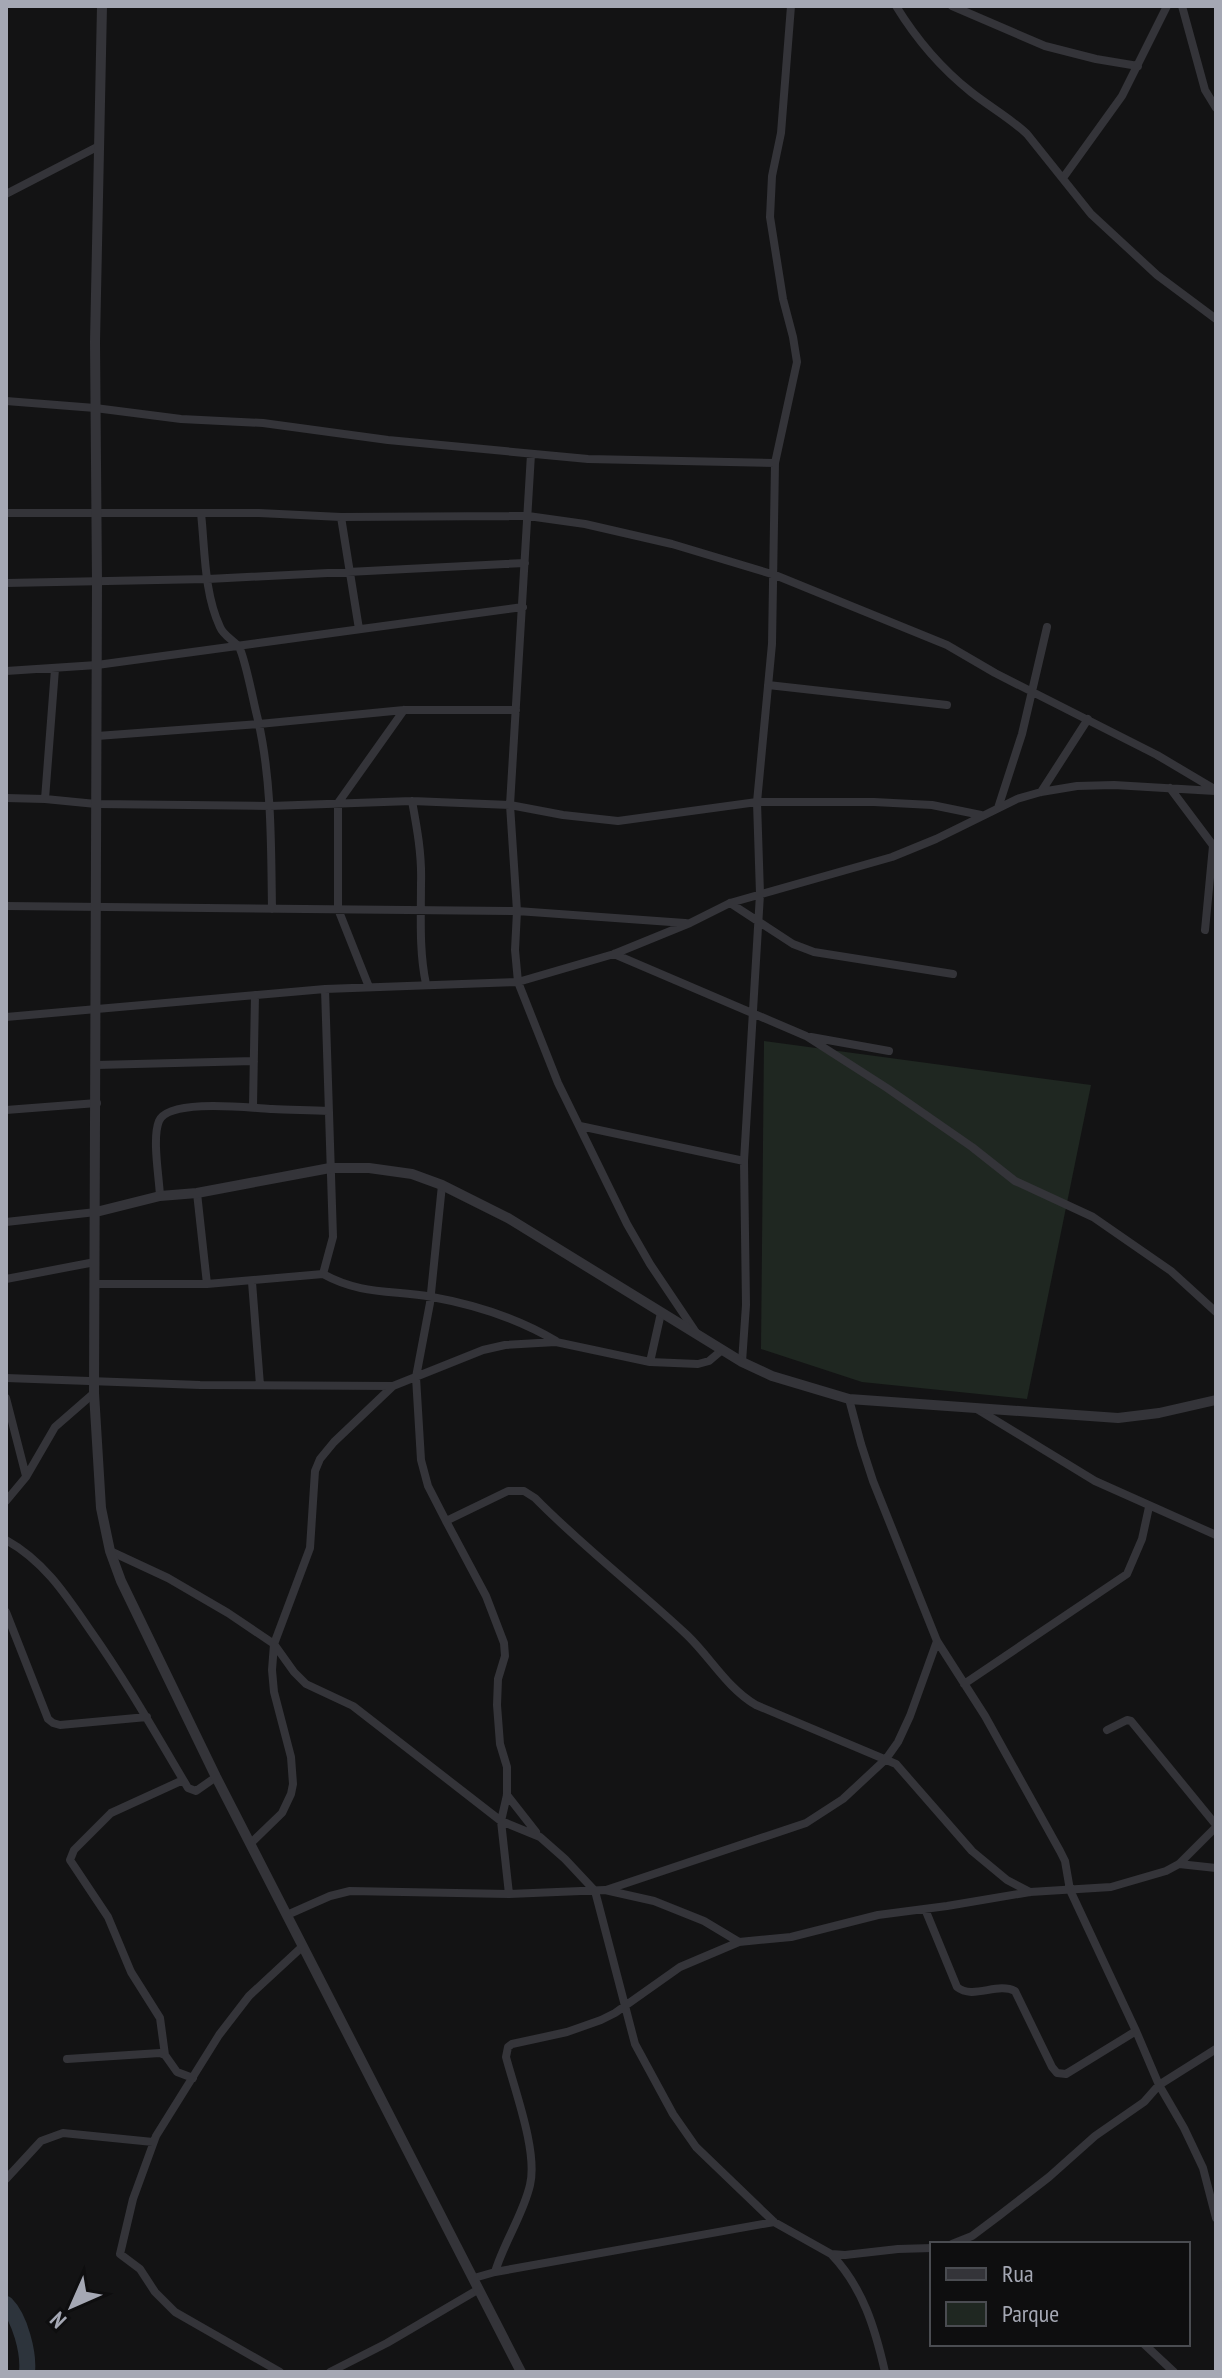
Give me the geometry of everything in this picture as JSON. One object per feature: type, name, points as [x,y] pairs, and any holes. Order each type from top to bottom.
[{"type":"street","points":[[102,6],[97,147],[95,408],[97,1103],[94,1381],[101,1508],[110,1551],[135,1613],[521,2372]]},
{"type":"street","points":[[742,1362],[746,1305],[744,1161],[760,894],[757,802],[772,644],[775,463],[797,362],[770,217],[772,176],[782,122],[791,6]]},
{"type":"street","points":[[896,6],[907,24],[968,90],[1027,134],[1075,196],[1120,242],[1157,275],[1216,319]]},
{"type":"street","points":[[952,6],[1045,46],[1138,66]]},
{"type":"street","points":[[1063,178],[1122,96],[1167,6]]},
{"type":"street","points":[[1182,6],[1205,90],[1216,108]]},
{"type":"street","points":[[6,194],[97,147]]},
{"type":"street","points":[[6,401],[181,419],[263,423],[388,440],[531,454],[629,461],[775,463]]},
{"type":"street","points":[[531,454],[510,805],[518,982],[558,1083],[627,1224],[697,1334]]},
{"type":"street","points":[[6,513],[528,516],[585,524],[672,544],[775,575],[947,645],[995,673],[1157,755],[1216,790]]},
{"type":"street","points":[[201,513],[208,579],[220,627],[226,637],[239,647],[259,724],[270,806],[272,909]]},
{"type":"street","points":[[341,517],[359,629]]},
{"type":"street","points":[[6,583],[208,579],[525,563]]},
{"type":"street","points":[[6,671],[97,665],[523,607]]},
{"type":"street","points":[[998,808],[1022,734],[1047,627]]},
{"type":"street","points":[[45,799],[55,669]]},
{"type":"street","points":[[768,685],[947,705]]},
{"type":"street","points":[[97,736],[404,710],[516,710]]},
{"type":"street","points":[[369,987],[338,909],[338,803],[404,710]]},
{"type":"street","points":[[1041,792],[1088,719]]},
{"type":"street","points":[[6,1017],[325,989],[518,982],[614,954],[730,903],[892,857],[1017,799],[1041,792],[1077,786],[1114,785],[1216,790]]},
{"type":"street","points":[[1170,788],[1214,848],[1205,930]]},
{"type":"street","points":[[6,798],[96,804],[270,806],[412,801],[510,805],[618,821],[757,802],[932,805],[982,815]]},
{"type":"street","points":[[412,801],[419,839],[422,882],[419,911],[426,984]]},
{"type":"street","points":[[730,903],[793,944],[814,952],[953,974]]},
{"type":"street","points":[[6,906],[517,911],[690,923]]},
{"type":"street","points":[[614,954],[806,1036],[889,1051]]},
{"type":"street","points":[[323,1274],[333,1237],[325,989]]},
{"type":"street","points":[[253,1106],[255,995]]},
{"type":"street","points":[[806,1036],[887,1088],[1015,1181],[1093,1217],[1171,1271],[1216,1312]]},
{"type":"street","points":[[96,1065],[254,1061]]},
{"type":"street","points":[[6,1110],[97,1103]]},
{"type":"street","points":[[160,1196],[157,1138],[160,1119],[172,1110],[253,1106],[328,1111]]},
{"type":"street","points":[[580,1126],[744,1161]]},
{"type":"street","points":[[6,1222],[96,1212],[160,1196],[197,1193],[330,1168],[397,1171],[442,1185],[508,1218],[742,1362],[772,1376],[849,1399],[1118,1418],[1159,1413],[1216,1400]]},
{"type":"street","points":[[442,1185],[431,1297],[416,1377],[421,1460],[428,1486],[486,1596],[504,1643],[505,1656],[498,1679],[497,1705],[500,1744],[507,1767],[507,1795],[501,1821],[509,1894]]},
{"type":"street","points":[[197,1193],[207,1284]]},
{"type":"street","points":[[6,1279],[95,1262]]},
{"type":"street","points":[[95,1284],[207,1284],[323,1274],[342,1285],[359,1289],[431,1297],[506,1315],[556,1342]]},
{"type":"street","points":[[252,1282],[260,1385]]},
{"type":"street","points":[[650,1362],[661,1313]]},
{"type":"street","points":[[6,1378],[393,1386],[483,1350],[505,1345],[556,1342],[650,1362],[698,1364],[709,1361],[722,1350]]},
{"type":"street","points":[[250,1844],[282,1813],[288,1804],[293,1784],[291,1757],[274,1692],[272,1670],[274,1644],[310,1548],[315,1471],[334,1442],[393,1386]]},
{"type":"street","points":[[6,1501],[26,1477],[55,1427],[94,1393]]},
{"type":"street","points":[[6,1398],[26,1477]]},
{"type":"street","points":[[849,1399],[873,1481],[937,1641],[1065,1861],[1070,1890],[1159,2085],[1203,2168],[1216,2218]]},
{"type":"street","points":[[977,1409],[1095,1481],[1216,1535]]},
{"type":"street","points":[[6,1492],[17,1489]]},
{"type":"street","points":[[446,1521],[508,1491],[524,1491],[611,1570],[654,1604],[696,1644],[730,1686],[744,1698],[896,1764],[972,1851],[1007,1880],[1030,1892]]},
{"type":"street","points":[[964,1684],[1127,1574],[1142,1539],[1149,1507]]},
{"type":"street","points":[[6,1540],[34,1558],[53,1578],[125,1680],[190,1790],[196,1791],[216,1777]]},
{"type":"street","points":[[110,1551],[139,1563],[228,1613],[274,1644],[306,1684],[353,1706],[501,1821],[540,1837]]},
{"type":"street","points":[[6,1612],[48,1719],[53,1723],[60,1725],[147,1717]]},
{"type":"street","points":[[287,1915],[330,1896],[350,1891],[509,1894],[605,1890],[806,1823],[843,1799],[886,1759],[910,1716],[937,1641]]},
{"type":"street","points":[[495,2272],[502,2249],[524,2203],[532,2172],[531,2153],[506,2049],[512,2044],[567,2032],[601,2020],[680,1967],[739,1942],[791,1937],[878,1915],[1030,1892],[1111,1887],[1166,1871],[1179,1864],[1216,1826],[1131,1721],[1107,1730]]},
{"type":"street","points":[[183,1780],[111,1813],[74,1850],[70,1860],[108,1917],[131,1972],[160,2018],[165,2055],[177,2072],[193,2078]]},
{"type":"street","points":[[507,1795],[540,1837],[595,1891],[635,2044],[673,2114],[696,2147],[774,2222],[831,2254],[845,2268],[865,2303],[885,2372]]},
{"type":"street","points":[[1179,1864],[1216,1868]]},
{"type":"street","points":[[605,1890],[654,1901],[704,1921],[739,1942]]},
{"type":"street","points":[[925,1909],[957,1987],[968,1992],[1002,1988],[1015,1991],[1057,2073],[1066,2074],[1136,2031]]},
{"type":"street","points":[[280,2372],[175,2312],[155,2292],[140,2269],[121,2255],[133,2199],[153,2142],[219,2035],[249,1996],[303,1946]]},
{"type":"street","points":[[974,2240],[1095,2136],[1144,2102],[1159,2085],[1216,2049]]},
{"type":"street","points":[[67,2059],[165,2055]]},
{"type":"street","points":[[6,2179],[41,2141],[63,2133],[153,2142]]},
{"type":"street","points":[[474,2278],[774,2222]]},
{"type":"street","points":[[831,2254],[930,2248]]},
{"type":"street","points":[[330,2372],[387,2343],[479,2289]]},
{"type":"street","points":[[1146,2346],[1174,2372]]},
{"type":"green space","points":[[764,1041],[1091,1085],[1027,1399],[862,1382],[761,1349]]},
{"type":"waterway","points":[[6,2304],[22,2336],[27,2372]]}]
